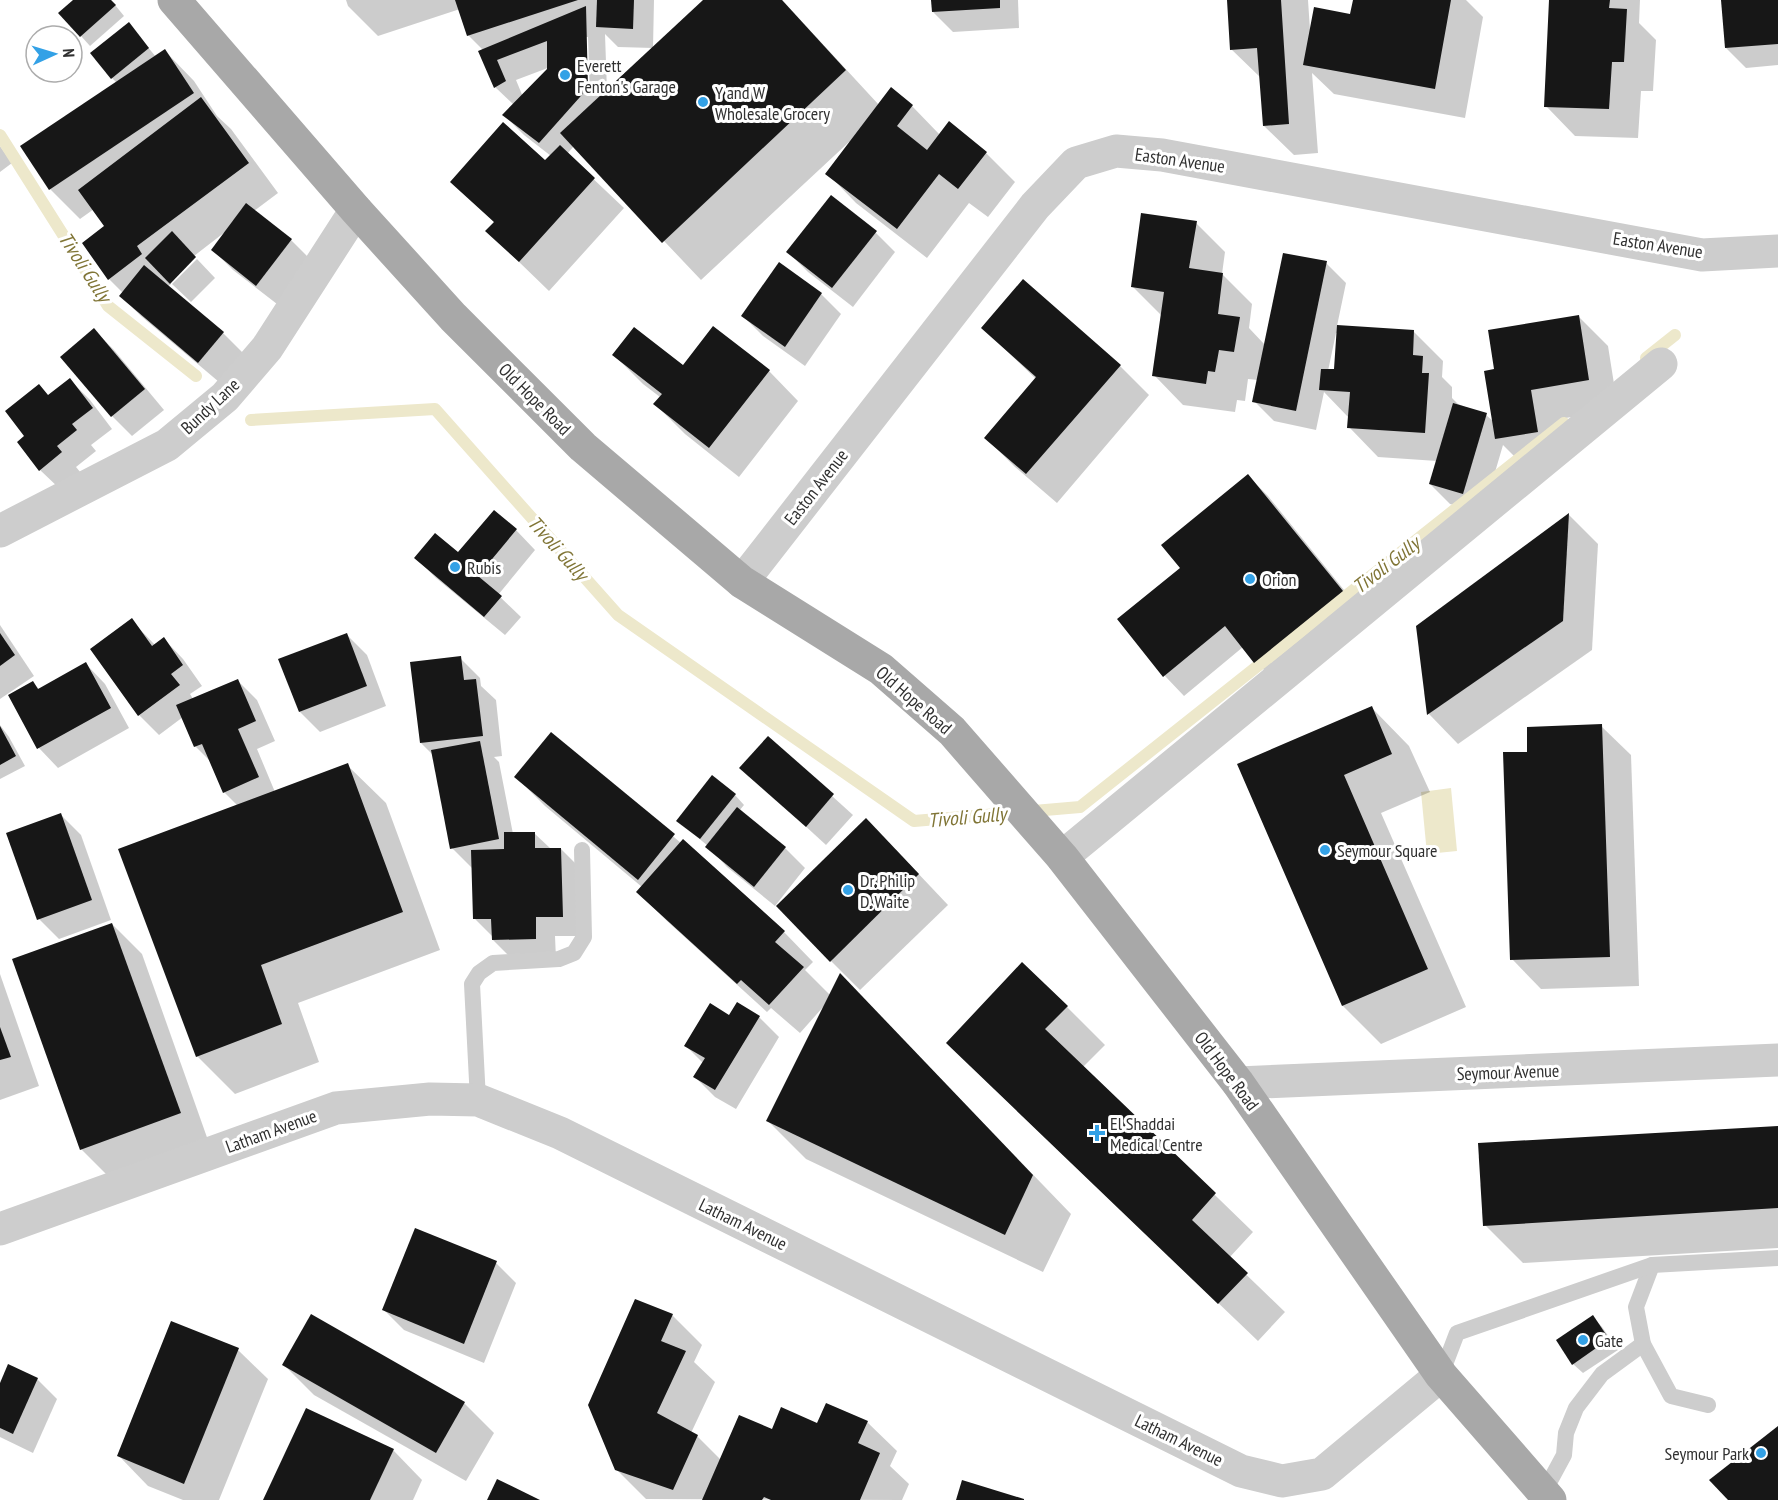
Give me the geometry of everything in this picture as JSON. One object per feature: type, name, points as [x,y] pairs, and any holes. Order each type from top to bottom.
[{"type":"main road","name":"Old Hope Road","points":[[174,0],[356,210],[453,317],[583,447],[742,582],[881,669],[952,731],[1062,857],[1238,1083],[1441,1375],[1547,1496]]},
{"type":"street","name":"Easton Avenue","points":[[742,582],[1035,206],[1076,163],[1116,151],[1162,155],[1702,255],[1778,251]]},
{"type":"street","name":"Bundy Lane","points":[[0,531],[167,445],[225,397],[267,348],[356,210]]},
{"type":"street","points":[[1062,857],[1661,364]]},
{"type":"street","name":"Seymour Avenue","points":[[1238,1083],[1778,1060]]},
{"type":"street","name":"Latham Avenue","points":[[0,1229],[336,1108],[430,1099],[478,1100],[560,1133],[1241,1471],[1282,1481],[1322,1474],[1441,1375]]},
{"type":"lane","points":[[478,1100],[472,984],[479,972],[493,963],[559,959],[574,952],[584,937],[582,850]]},
{"type":"lane","points":[[1441,1375],[1457,1333],[1652,1265],[1778,1258]]},
{"type":"lane","points":[[1652,1265],[1636,1307],[1642,1344],[1671,1396],[1708,1405]]},
{"type":"lane","points":[[1547,1496],[1564,1455],[1566,1433],[1576,1408],[1602,1374],[1642,1344]]},
{"type":"shaded area","points":[[1451,788],[1457,851],[1427,854],[1421,792]]},
{"type":"building","points":[[73,0],[111,0],[116,5],[84,33],[84,24],[68,24],[58,13]]},
{"type":"building","points":[[455,0],[578,0],[467,36]]},
{"type":"building","points":[[597,0],[634,0],[633,29],[596,27]]},
{"type":"building","name":"Y and W Wholesale Grocery","points":[[703,0],[782,0],[846,70],[662,243],[560,133]]},
{"type":"building","points":[[931,0],[1000,0],[1000,8],[932,12]]},
{"type":"building","points":[[1227,0],[1281,0],[1289,124],[1263,126],[1257,48],[1230,50]]},
{"type":"building","points":[[1353,0],[1451,0],[1435,89],[1303,65],[1314,7],[1350,14]]},
{"type":"building","points":[[1549,0],[1610,0],[1609,8],[1627,9],[1624,62],[1612,62],[1609,109],[1544,107]]},
{"type":"building","points":[[1721,0],[1778,0],[1778,44],[1725,48]]},
{"type":"building","name":"Everett Fenton's Garage","points":[[586,6],[588,88],[539,143],[502,115],[547,69],[547,41],[497,60],[506,81],[494,88],[478,51]]},
{"type":"building","points":[[129,22],[149,48],[111,79],[90,53]]},
{"type":"building","points":[[165,49],[194,93],[49,190],[20,146]]},
{"type":"building","points":[[891,87],[913,105],[897,126],[927,150],[949,121],[987,152],[958,189],[939,174],[897,229],[825,174]]},
{"type":"building","points":[[201,97],[249,163],[137,246],[142,254],[108,280],[82,243],[104,226],[78,190]]},
{"type":"building","points":[[503,122],[545,160],[560,145],[595,178],[519,262],[485,231],[494,222],[450,182]]},
{"type":"building","points":[[831,195],[877,231],[832,288],[786,252]]},
{"type":"building","points":[[246,203],[292,239],[256,286],[211,250]]},
{"type":"building","points":[[1141,213],[1197,221],[1189,268],[1223,273],[1218,314],[1240,317],[1234,352],[1219,350],[1215,372],[1208,371],[1206,384],[1152,376],[1164,292],[1131,287]]},
{"type":"building","points":[[172,231],[196,257],[170,284],[145,258]]},
{"type":"building","points":[[1283,253],[1327,261],[1296,411],[1252,402]]},
{"type":"building","points":[[779,262],[822,293],[785,347],[741,316]]},
{"type":"building","points":[[144,265],[224,332],[198,363],[119,296]]},
{"type":"building","points":[[1023,279],[1121,365],[1026,474],[984,438],[1036,377],[981,328]]},
{"type":"building","points":[[1579,315],[1589,380],[1531,390],[1538,432],[1495,439],[1484,371],[1494,369],[1488,330]]},
{"type":"building","points":[[1337,325],[1414,330],[1413,355],[1423,356],[1422,373],[1429,373],[1425,433],[1347,428],[1350,392],[1319,390],[1321,369],[1334,369]]},
{"type":"building","points":[[713,326],[770,370],[709,448],[653,404],[662,394],[612,355],[634,327],[683,365]]},
{"type":"building","points":[[94,328],[145,389],[111,417],[60,357]]},
{"type":"building","points":[[70,378],[93,408],[72,424],[77,430],[57,446],[62,452],[39,471],[17,442],[24,436],[5,411],[39,384],[48,395]]},
{"type":"building","points":[[1453,403],[1487,413],[1463,494],[1429,484]]},
{"type":"building","name":"Orion","points":[[1248,474],[1343,591],[1254,663],[1225,626],[1163,677],[1117,619],[1180,568],[1161,545]]},
{"type":"building","name":"Rubis","points":[[494,510],[517,529],[478,576],[502,596],[484,617],[414,558],[435,533],[458,552]]},
{"type":"building","points":[[1569,513],[1563,621],[1427,715],[1416,626]]},
{"type":"building","points":[[132,618],[152,646],[164,637],[183,665],[171,674],[180,685],[138,716],[90,649]]},
{"type":"building","points":[[0,633],[15,655],[0,666]]},
{"type":"building","points":[[347,633],[367,686],[299,712],[278,659]]},
{"type":"building","points":[[461,656],[464,680],[476,679],[483,736],[420,743],[410,662]]},
{"type":"building","points":[[86,662],[111,708],[37,749],[8,695],[33,681],[38,689]]},
{"type":"building","points":[[238,679],[256,721],[238,729],[259,777],[223,793],[202,744],[194,747],[176,705]]},
{"type":"building","name":"Seymour Square","points":[[1372,706],[1392,754],[1344,775],[1428,969],[1342,1006],[1237,764]]},
{"type":"building","points":[[1602,724],[1610,957],[1510,960],[1503,752],[1527,752],[1527,727]]},
{"type":"building","points":[[0,726],[16,756],[0,765]]},
{"type":"building","points":[[551,732],[675,834],[638,880],[514,777]]},
{"type":"building","points":[[768,736],[834,794],[806,827],[739,768]]},
{"type":"building","points":[[480,741],[499,839],[450,849],[431,750]]},
{"type":"building","points":[[348,763],[403,912],[261,965],[282,1024],[196,1057],[118,849]]},
{"type":"building","points":[[712,775],[736,794],[700,839],[676,821]]},
{"type":"building","points":[[737,807],[786,847],[754,887],[705,847]]},
{"type":"building","points":[[61,813],[92,900],[37,920],[6,833]]},
{"type":"building","name":"Dr. Philip D. Waite","points":[[866,818],[919,874],[830,962],[776,906]]},
{"type":"building","points":[[504,832],[535,832],[535,848],[561,848],[563,917],[536,917],[536,939],[492,940],[491,919],[473,919],[471,850],[504,849]]},
{"type":"building","points":[[683,839],[785,931],[775,942],[804,967],[769,1005],[741,980],[737,984],[636,892]]},
{"type":"building","points":[[112,923],[181,1113],[80,1150],[12,959]]},
{"type":"building","name":"El Shaddai Medical Centre","points":[[1022,962],[1068,1006],[1045,1029],[1216,1193],[1192,1220],[1248,1273],[1218,1304],[946,1043]]},
{"type":"building","points":[[840,973],[1033,1175],[1005,1235],[766,1121]]},
{"type":"building","points":[[737,1002],[760,1016],[715,1090],[693,1077],[705,1058],[684,1046],[710,1003],[729,1015]]},
{"type":"building","points":[[0,1027],[11,1057],[0,1060]]},
{"type":"building","points":[[1778,1126],[1778,1208],[1483,1226],[1478,1143]]},
{"type":"building","points":[[415,1228],[497,1261],[464,1344],[382,1310]]},
{"type":"building","points":[[635,1299],[673,1314],[661,1341],[686,1351],[657,1413],[698,1435],[673,1490],[615,1470],[588,1405]]},
{"type":"building","points":[[311,1314],[465,1402],[436,1453],[282,1365]]},
{"type":"building","name":"Gate","points":[[1593,1315],[1609,1339],[1572,1365],[1556,1340]]},
{"type":"building","points":[[171,1321],[239,1348],[184,1484],[117,1456]]},
{"type":"building","points":[[8,1364],[38,1378],[13,1434],[0,1428],[0,1383]]},
{"type":"building","points":[[826,1403],[868,1421],[858,1443],[880,1453],[860,1500],[771,1500],[764,1497],[762,1500],[702,1500],[739,1415],[772,1429],[781,1407],[817,1423]]},
{"type":"building","points":[[306,1408],[394,1449],[370,1500],[263,1500]]},
{"type":"building","name":"Seymour Park","points":[[1778,1426],[1778,1500],[1728,1500],[1709,1480]]},
{"type":"building","points":[[497,1479],[540,1500],[487,1500]]},
{"type":"building","points":[[962,1480],[1024,1499],[1024,1500],[956,1500]]},
{"type":"waterway","name":"Tivoli Gully","points":[[0,135],[108,306],[196,376]]},
{"type":"waterway","name":"Tivoli Gully","points":[[1646,358],[1675,335]]},
{"type":"waterway","name":"Tivoli Gully","points":[[251,420],[435,409],[618,615],[914,821],[1080,807],[1564,423]]},
{"type":"place","name":"Everett Fenton's Garage","points":[[565,75]]},
{"type":"place","name":"Y and W Wholesale Grocery","points":[[703,102]]},
{"type":"place","name":"Rubis","points":[[455,567]]},
{"type":"place","name":"Orion","points":[[1250,579]]},
{"type":"place","name":"Seymour Square","points":[[1325,850]]},
{"type":"place","name":"Dr. Philip D. Waite","points":[[848,890]]},
{"type":"place","name":"El Shaddai Medical Centre","points":[[1097,1133]]},
{"type":"place","name":"Gate","points":[[1583,1340]]},
{"type":"place","name":"Seymour Park","points":[[1761,1453]]}]
